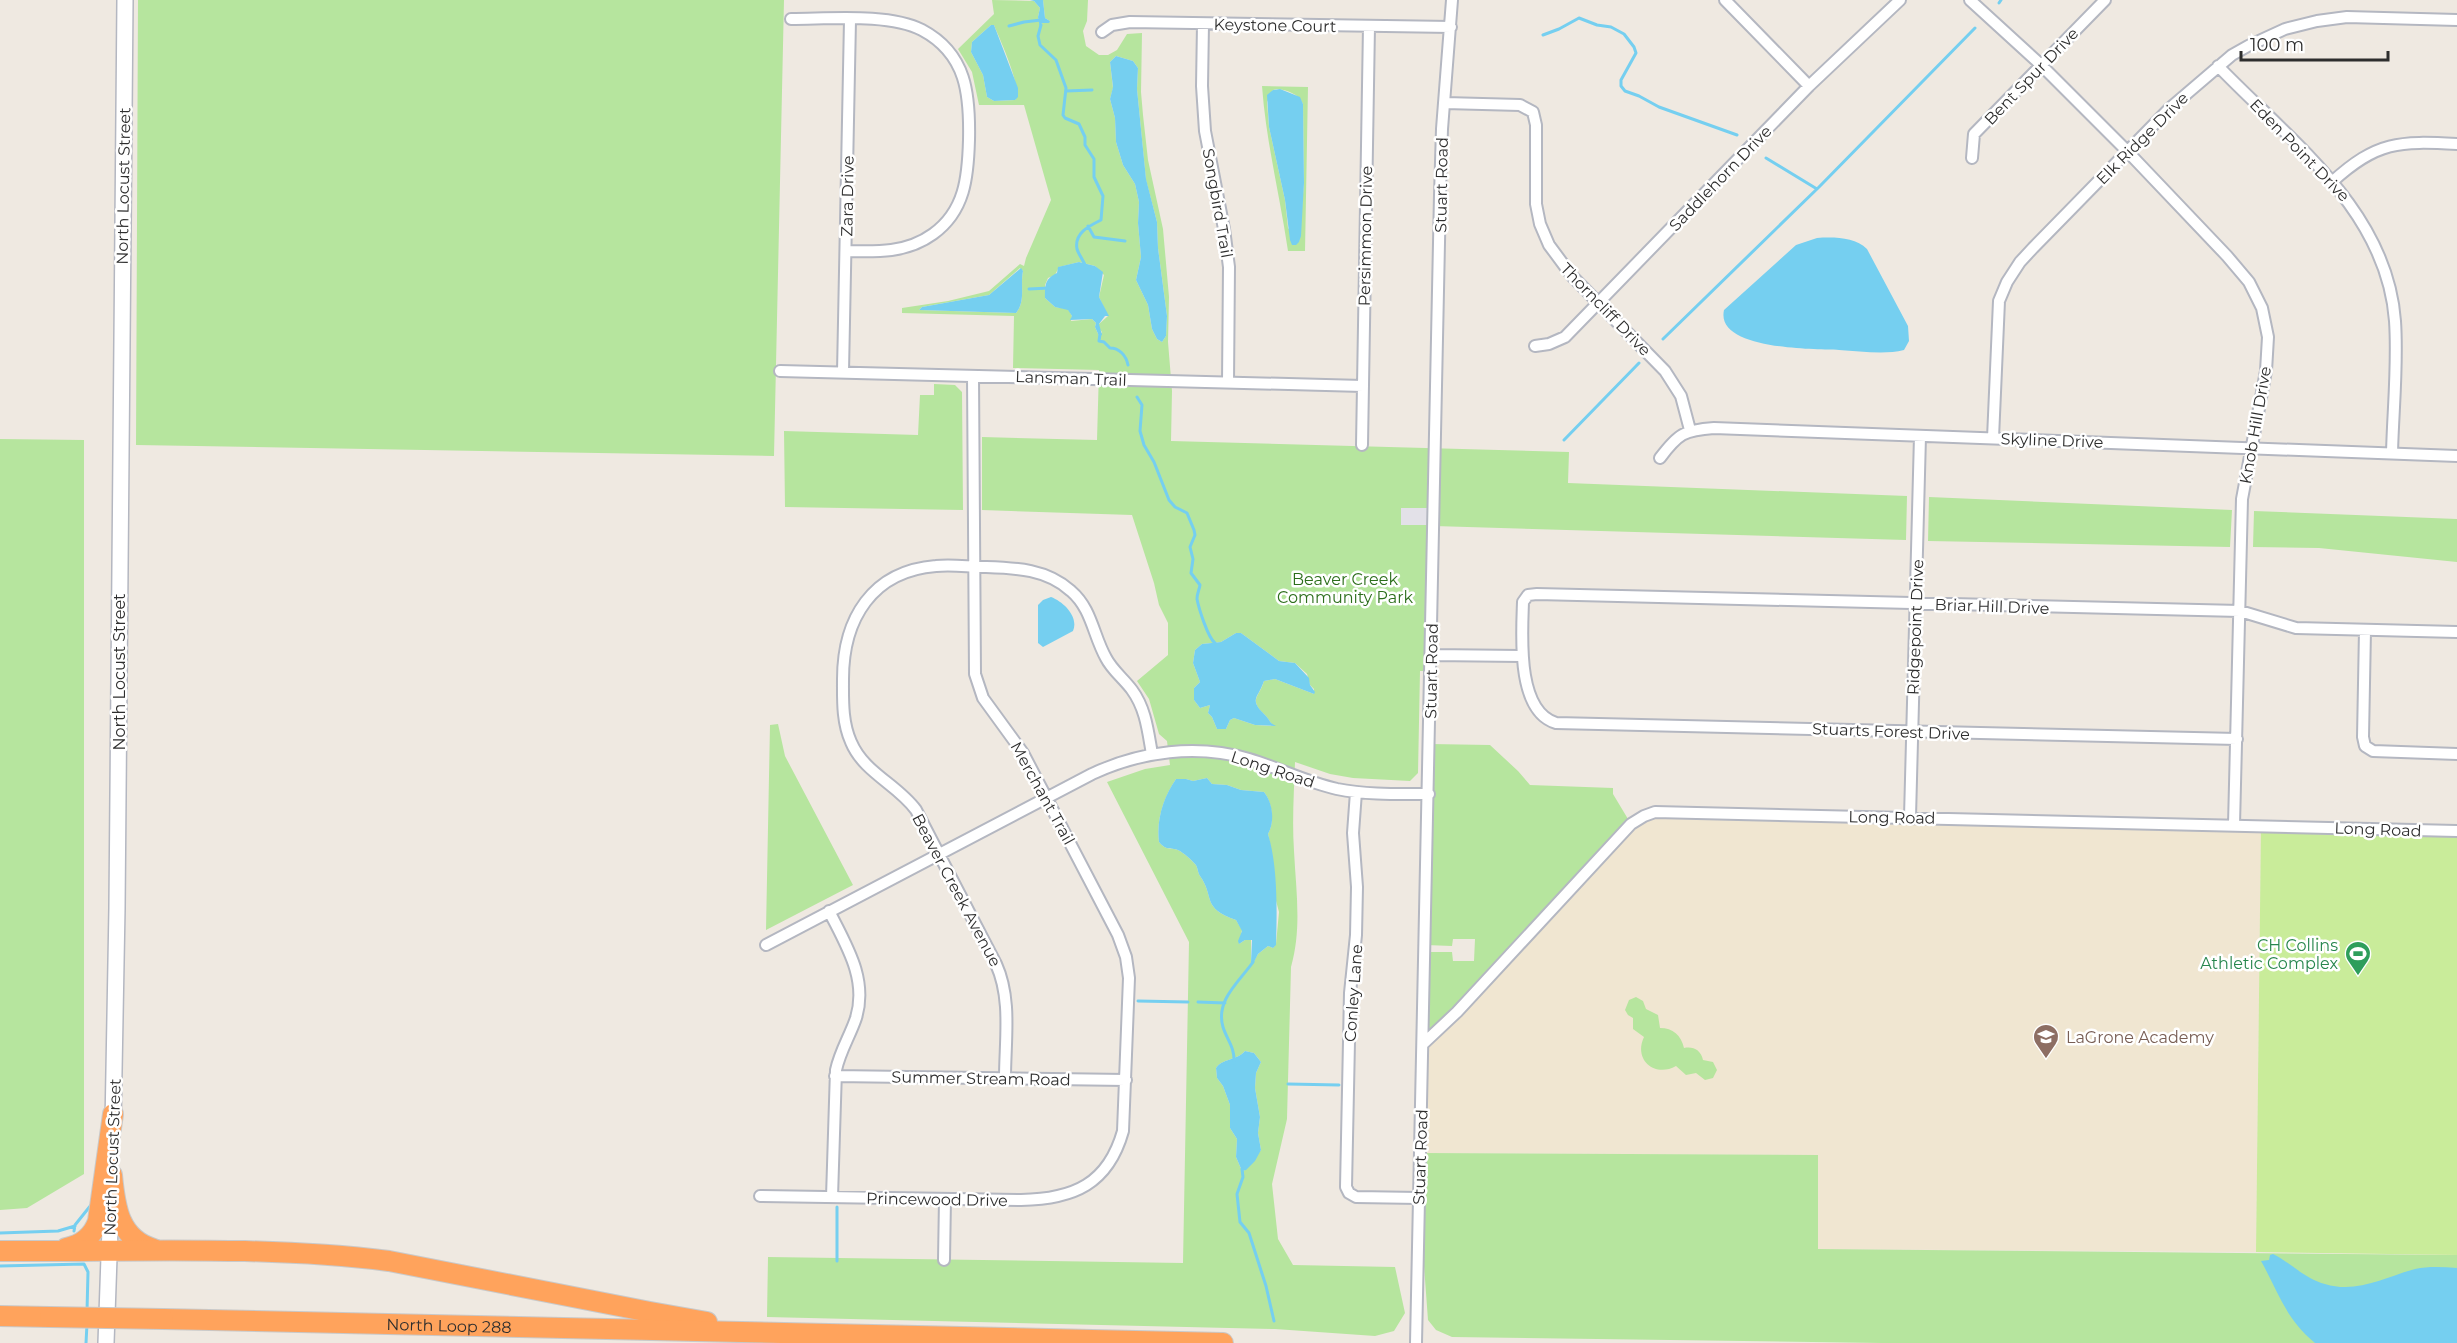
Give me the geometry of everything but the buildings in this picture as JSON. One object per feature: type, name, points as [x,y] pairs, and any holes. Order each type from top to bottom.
[{"type":"highway","points":[[36,1251],[74,1246],[91,1235],[96,1227],[113,1114]]},
{"type":"highway","points":[[112,1168],[114,1201],[122,1225],[143,1246],[160,1251]]},
{"type":"highway","points":[[0,1251],[271,1253],[367,1258],[685,1318],[774,1330],[838,1335]]},
{"type":"highway","name":"North Loop 288","points":[[0,1316],[1223,1343]]},
{"type":"main road","name":"North Locust Street","points":[[106,1343],[117,919],[125,0]]},
{"type":"street","name":"Stuart Road","points":[[1416,1343],[1440,195],[1452,0]]},
{"type":"street","points":[[1725,0],[1809,86]]},
{"type":"street","name":"Saddlehorn Drive","points":[[1535,346],[1549,344],[1564,337],[1809,86],[1900,0]]},
{"type":"street","name":"Knob Hill Drive","points":[[1970,0],[2041,65],[2128,152],[2240,270],[2262,308],[2266,323],[2268,352],[2262,399],[2242,499],[2234,825]]},
{"type":"street","name":"Bent Spur Drive","points":[[1972,158],[1974,134],[2105,0]]},
{"type":"street","name":"Elk Ridge Drive","points":[[1993,438],[1997,326],[2000,301],[2007,282],[2020,262],[2033,248],[2170,108],[2232,55],[2285,29],[2347,17],[2457,20]]},
{"type":"street","points":[[791,19],[897,22],[920,30],[938,41],[952,57],[963,77],[969,97],[966,184],[959,206],[950,219],[925,240],[902,249],[875,252],[846,251]]},
{"type":"street","name":"Zara Drive","points":[[843,372],[850,20]]},
{"type":"street","name":"Keystone Court","points":[[1102,32],[1109,27],[1123,23],[1450,27]]},
{"type":"street","name":"Songbird Trail","points":[[1203,24],[1204,120],[1229,267],[1228,382]]},
{"type":"street","name":"Persimmon Drive","points":[[1362,445],[1369,26]]},
{"type":"street","name":"Eden Point Drive","points":[[2218,66],[2352,205],[2378,252],[2390,292],[2395,321],[2392,453]]},
{"type":"street","name":"Thorncliff Drive","points":[[1445,103],[1520,105],[1533,112],[1536,125],[1536,198],[1540,224],[1549,245],[1572,276],[1665,371],[1681,396],[1690,430]]},
{"type":"street","points":[[2332,182],[2351,165],[2382,147],[2412,142],[2457,144]]},
{"type":"street","name":"Lansman Trail","points":[[780,371],[1363,386]]},
{"type":"street","name":"Merchant Trail","points":[[973,375],[974,663],[978,684],[990,709],[1019,747],[1118,935],[1126,957],[1129,978],[1123,1131],[1115,1154],[1105,1169]]},
{"type":"street","name":"Skyline Drive","points":[[1690,430],[1714,428],[2457,456]]},
{"type":"street","points":[[1660,458],[1677,438],[1690,430]]},
{"type":"street","name":"Ridgepoint Drive","points":[[1910,817],[1920,436]]},
{"type":"street","name":"Beaver Creek Avenue","points":[[1005,1078],[1006,1003],[1001,976],[992,955],[911,804],[864,764],[850,741],[844,713],[843,655],[847,637],[859,609],[868,597],[884,584],[900,574],[918,568],[937,566],[1012,568],[1034,571],[1059,582],[1077,596],[1089,615],[1106,658],[1139,702],[1147,723],[1152,754]]},
{"type":"street","name":"Briar Hill Drive","points":[[1521,656],[1523,602],[1526,597],[1537,594],[2240,611],[2296,628],[2457,632]]},
{"type":"street","points":[[2365,630],[2363,737],[2365,746],[2373,751],[2457,754]]},
{"type":"street","points":[[1432,655],[1521,656]]},
{"type":"street","name":"Stuarts Forest Drive","points":[[1521,656],[1532,696],[1546,719],[1556,723],[2237,740]]},
{"type":"street","name":"Long Road","points":[[766,945],[1102,769],[1152,754],[1184,751],[1224,754],[1254,761],[1319,784],[1356,792],[1429,794]]},
{"type":"street","name":"Conley Lane","points":[[1356,792],[1353,833],[1357,887],[1356,935],[1350,993],[1346,1184],[1349,1193],[1363,1198],[1419,1198]]},
{"type":"street","name":"Long Road","points":[[1424,1043],[1457,1012],[1631,824],[1659,811],[2457,831]]},
{"type":"street","points":[[829,911],[853,960],[860,992],[855,1020],[840,1053],[835,1076],[832,1197]]},
{"type":"street","name":"Summer Stream Road","points":[[835,1076],[1126,1080]]},
{"type":"street","name":"Princewood Drive","points":[[760,1196],[1052,1198],[1079,1190],[1097,1178],[1105,1169]]},
{"type":"street","points":[[944,1260],[945,1199]]},
{"type":"shaded area","points":[[1401,507],[1434,508],[1434,526],[1401,525]]},
{"type":"shaded area","points":[[1647,814],[2261,825],[2256,1252],[1817,1249],[1817,1155],[1421,1153],[1424,1043]]},
{"type":"green space","points":[[138,0],[784,0],[774,456],[136,445]]},
{"type":"green space","name":"Beaver Creek Community Park","points":[[992,0],[1034,1],[1040,8],[1038,17],[1041,27],[1042,23],[1050,21],[1045,18],[1043,0],[1088,0],[1087,21],[1083,31],[1086,46],[1099,55],[1108,55],[1117,50],[1127,34],[1142,33],[1143,115],[1148,160],[1163,229],[1169,297],[1171,441],[1569,452],[1568,483],[1907,496],[1906,540],[1434,526],[1431,671],[1420,671],[1418,773],[1410,781],[1353,778],[1330,774],[1295,762],[1293,829],[1297,924],[1291,967],[1287,1119],[1272,1184],[1278,1239],[1293,1265],[1395,1267],[1405,1313],[1394,1331],[1375,1336],[1275,1329],[767,1317],[768,1257],[1183,1263],[1189,942],[1107,782],[1145,769],[1170,765],[1167,741],[1159,734],[1149,699],[1137,681],[1168,655],[1168,623],[1159,605],[1132,515],[982,510],[982,437],[1097,440],[1099,370],[1013,368],[1014,316],[902,313],[902,308],[948,301],[989,291],[1020,264],[1024,266],[1051,200],[1024,105],[979,105],[972,72],[958,49],[994,14]],"holes":[[[991,25],[994,25],[1013,75],[1017,94],[1015,100],[994,101],[987,97],[983,75],[971,52],[972,42]],[[1116,56],[1133,61],[1138,68],[1137,89],[1146,180],[1157,222],[1167,316],[1166,336],[1162,342],[1157,339],[1152,329],[1148,305],[1136,280],[1141,257],[1139,202],[1135,184],[1123,165],[1116,142],[1115,118],[1110,99],[1113,88],[1110,62]],[[1079,262],[1095,266],[1104,275],[1099,297],[1108,316],[1099,324],[1102,332],[1099,336],[1095,327],[1096,323],[1092,319],[1071,321],[1072,316],[1068,309],[1055,307],[1045,298],[1045,285],[1048,278],[1055,275],[1059,267]],[[1020,268],[1023,271],[1022,298],[1016,313],[919,310],[922,307],[989,295]],[[1401,508],[1434,508],[1434,525],[1401,525]],[[1236,633],[1241,633],[1279,661],[1295,663],[1307,674],[1314,694],[1275,679],[1264,681],[1256,702],[1274,726],[1255,725],[1234,718],[1230,720],[1226,729],[1217,729],[1208,713],[1210,705],[1200,708],[1194,700],[1194,688],[1200,682],[1193,663],[1195,650],[1202,644],[1221,642]],[[1207,778],[1212,784],[1264,792],[1269,801],[1272,818],[1268,834],[1275,897],[1279,912],[1276,944],[1273,948],[1268,946],[1258,954],[1253,963],[1251,962],[1251,940],[1245,940],[1239,944],[1242,930],[1236,920],[1225,916],[1213,906],[1195,864],[1180,851],[1164,847],[1159,842],[1160,817],[1168,793],[1176,779],[1193,781]],[[1245,1051],[1254,1053],[1261,1062],[1256,1073],[1255,1088],[1260,1117],[1258,1133],[1261,1150],[1242,1171],[1236,1157],[1237,1139],[1230,1128],[1230,1105],[1223,1086],[1217,1078],[1216,1068]]]},
{"type":"green space","points":[[1262,86],[1308,87],[1305,251],[1288,251]],"holes":[[[1277,89],[1296,95],[1303,104],[1304,183],[1299,242],[1288,228],[1285,200],[1269,127],[1267,102],[1273,90]]]},
{"type":"green space","points":[[934,384],[955,385],[962,392],[963,510],[785,507],[784,431],[918,435],[920,395],[934,395]]},
{"type":"green space","points":[[0,439],[84,440],[84,1174],[27,1208],[0,1210]]},
{"type":"green space","points":[[1929,497],[2232,510],[2230,547],[1928,541]]},
{"type":"green space","points":[[2254,511],[2457,519],[2457,562],[2319,548],[2253,547]]},
{"type":"green space","points":[[778,724],[785,756],[853,885],[766,930],[770,725]]},
{"type":"green space","points":[[1430,744],[1490,745],[1530,785],[1613,788],[1613,794],[1631,824],[1424,1043],[1426,952],[1452,952],[1453,961],[1474,961],[1475,939],[1453,939],[1452,946],[1426,945]]},
{"type":"green space","name":"CH Collins Athletic Complex","points":[[2261,825],[2457,831],[2457,1255],[2256,1252]]},
{"type":"green space","points":[[1636,997],[1643,1001],[1646,1009],[1658,1015],[1660,1028],[1673,1031],[1681,1039],[1684,1048],[1696,1050],[1703,1060],[1713,1062],[1717,1070],[1713,1078],[1705,1080],[1696,1073],[1686,1075],[1676,1066],[1661,1070],[1648,1065],[1641,1053],[1644,1037],[1633,1029],[1633,1018],[1625,1010],[1629,1000]]},
{"type":"green space","points":[[1421,1153],[1818,1155],[1818,1249],[2457,1255],[2457,1343],[1882,1343],[1452,1337],[1436,1330],[1428,1320],[1419,1198]]},
{"type":"water","points":[[1030,0],[1043,0],[1045,18],[1050,21],[1049,23],[1042,23],[1040,28],[1038,17],[1040,8]]},
{"type":"water","points":[[991,25],[994,25],[1018,88],[1018,97],[1015,100],[994,101],[987,97],[983,75],[971,52],[972,42]]},
{"type":"water","points":[[1116,56],[1133,61],[1138,68],[1137,89],[1146,179],[1157,222],[1167,316],[1166,336],[1162,342],[1157,339],[1152,329],[1148,305],[1136,280],[1141,257],[1139,202],[1135,184],[1123,165],[1116,142],[1115,118],[1110,99],[1113,87],[1110,62]]},
{"type":"water","points":[[1280,89],[1300,97],[1303,104],[1304,183],[1301,236],[1296,245],[1292,245],[1290,240],[1285,200],[1269,127],[1267,95],[1273,90]]},
{"type":"water","points":[[1817,238],[1850,240],[1867,249],[1908,326],[1909,341],[1904,350],[1872,352],[1769,345],[1735,333],[1725,323],[1724,310],[1796,245]]},
{"type":"water","points":[[1079,262],[1095,266],[1103,272],[1099,297],[1109,316],[1105,316],[1099,324],[1102,335],[1099,336],[1095,327],[1096,323],[1092,319],[1070,320],[1072,316],[1068,310],[1055,307],[1045,298],[1046,282],[1057,273],[1058,267]]},
{"type":"water","points":[[1021,268],[1023,271],[1022,298],[1016,313],[919,310],[922,307],[989,295]]},
{"type":"water","points":[[1051,597],[1061,602],[1069,611],[1074,620],[1074,626],[1073,631],[1043,647],[1038,643],[1038,605]]},
{"type":"water","points":[[1236,633],[1241,633],[1279,661],[1295,663],[1309,678],[1314,694],[1275,679],[1264,681],[1256,699],[1257,706],[1276,726],[1255,725],[1234,718],[1230,720],[1226,729],[1217,729],[1208,713],[1210,705],[1200,708],[1194,700],[1194,688],[1200,682],[1193,663],[1195,650],[1202,644],[1221,642]]},
{"type":"water","points":[[1207,778],[1212,784],[1264,792],[1271,807],[1272,824],[1268,834],[1275,874],[1276,945],[1273,948],[1268,946],[1258,954],[1253,964],[1251,962],[1252,940],[1245,940],[1239,944],[1242,931],[1236,920],[1225,916],[1213,906],[1195,864],[1180,851],[1164,847],[1159,842],[1162,808],[1176,779],[1193,781]]},
{"type":"water","points":[[1245,1051],[1254,1053],[1261,1062],[1256,1073],[1255,1088],[1260,1117],[1258,1133],[1261,1150],[1255,1161],[1242,1171],[1236,1157],[1237,1139],[1230,1128],[1230,1105],[1223,1086],[1217,1078],[1216,1068]]},
{"type":"water","points":[[2273,1254],[2318,1282],[2337,1287],[2360,1286],[2420,1268],[2457,1268],[2457,1343],[2315,1343],[2289,1315],[2261,1261],[2269,1260],[2270,1255]]},
{"type":"waterway","points":[[1543,35],[1579,18],[1597,25],[1611,27],[1624,34],[1636,53],[1621,80],[1621,86],[1625,91],[1659,107],[1737,135]]},
{"type":"waterway","points":[[1009,26],[1041,20]]},
{"type":"waterway","points":[[1041,25],[1038,36],[1040,45],[1056,60],[1066,88],[1063,115],[1079,124],[1085,137],[1085,145],[1094,159],[1094,177],[1103,196],[1101,220],[1083,231],[1077,243],[1077,249],[1086,268]]},
{"type":"waterway","points":[[1663,339],[1819,187],[1975,28]]},
{"type":"waterway","points":[[1066,91],[1092,90]]},
{"type":"waterway","points":[[1766,158],[1817,189]]},
{"type":"waterway","points":[[1088,226],[1094,237],[1125,241]]},
{"type":"waterway","points":[[1029,289],[1049,288]]},
{"type":"waterway","points":[[1100,334],[1099,341],[1122,353],[1128,365]]},
{"type":"waterway","points":[[1564,440],[1639,363]]},
{"type":"waterway","points":[[1137,397],[1142,405],[1140,431],[1144,445],[1154,462],[1169,500],[1175,507],[1187,513],[1194,530],[1195,535],[1190,547],[1193,559],[1191,573],[1200,585],[1198,604],[1207,630],[1215,643]]},
{"type":"waterway","points":[[1234,1063],[1232,1048],[1223,1027],[1222,1008],[1230,991],[1253,962]]},
{"type":"waterway","points":[[1138,1001],[1188,1002]]},
{"type":"waterway","points":[[1198,1002],[1225,1003]]},
{"type":"waterway","points":[[1288,1084],[1339,1085]]},
{"type":"waterway","points":[[1242,1169],[1243,1177],[1237,1194],[1240,1222],[1249,1233],[1266,1286],[1274,1321]]},
{"type":"waterway","points":[[74,1231],[75,1225],[91,1205]]},
{"type":"waterway","points":[[837,1207],[837,1261]]},
{"type":"waterway","points":[[0,1233],[58,1231],[75,1226]]},
{"type":"waterway","points":[[0,1266],[84,1264],[88,1272],[87,1311]]},
{"type":"waterway","points":[[86,1343],[87,1324]]},
{"type":"place","name":"CH Collins Athletic Complex","points":[[2358,977]]},
{"type":"place","name":"LaGrone Academy","points":[[2046,1060]]}]
